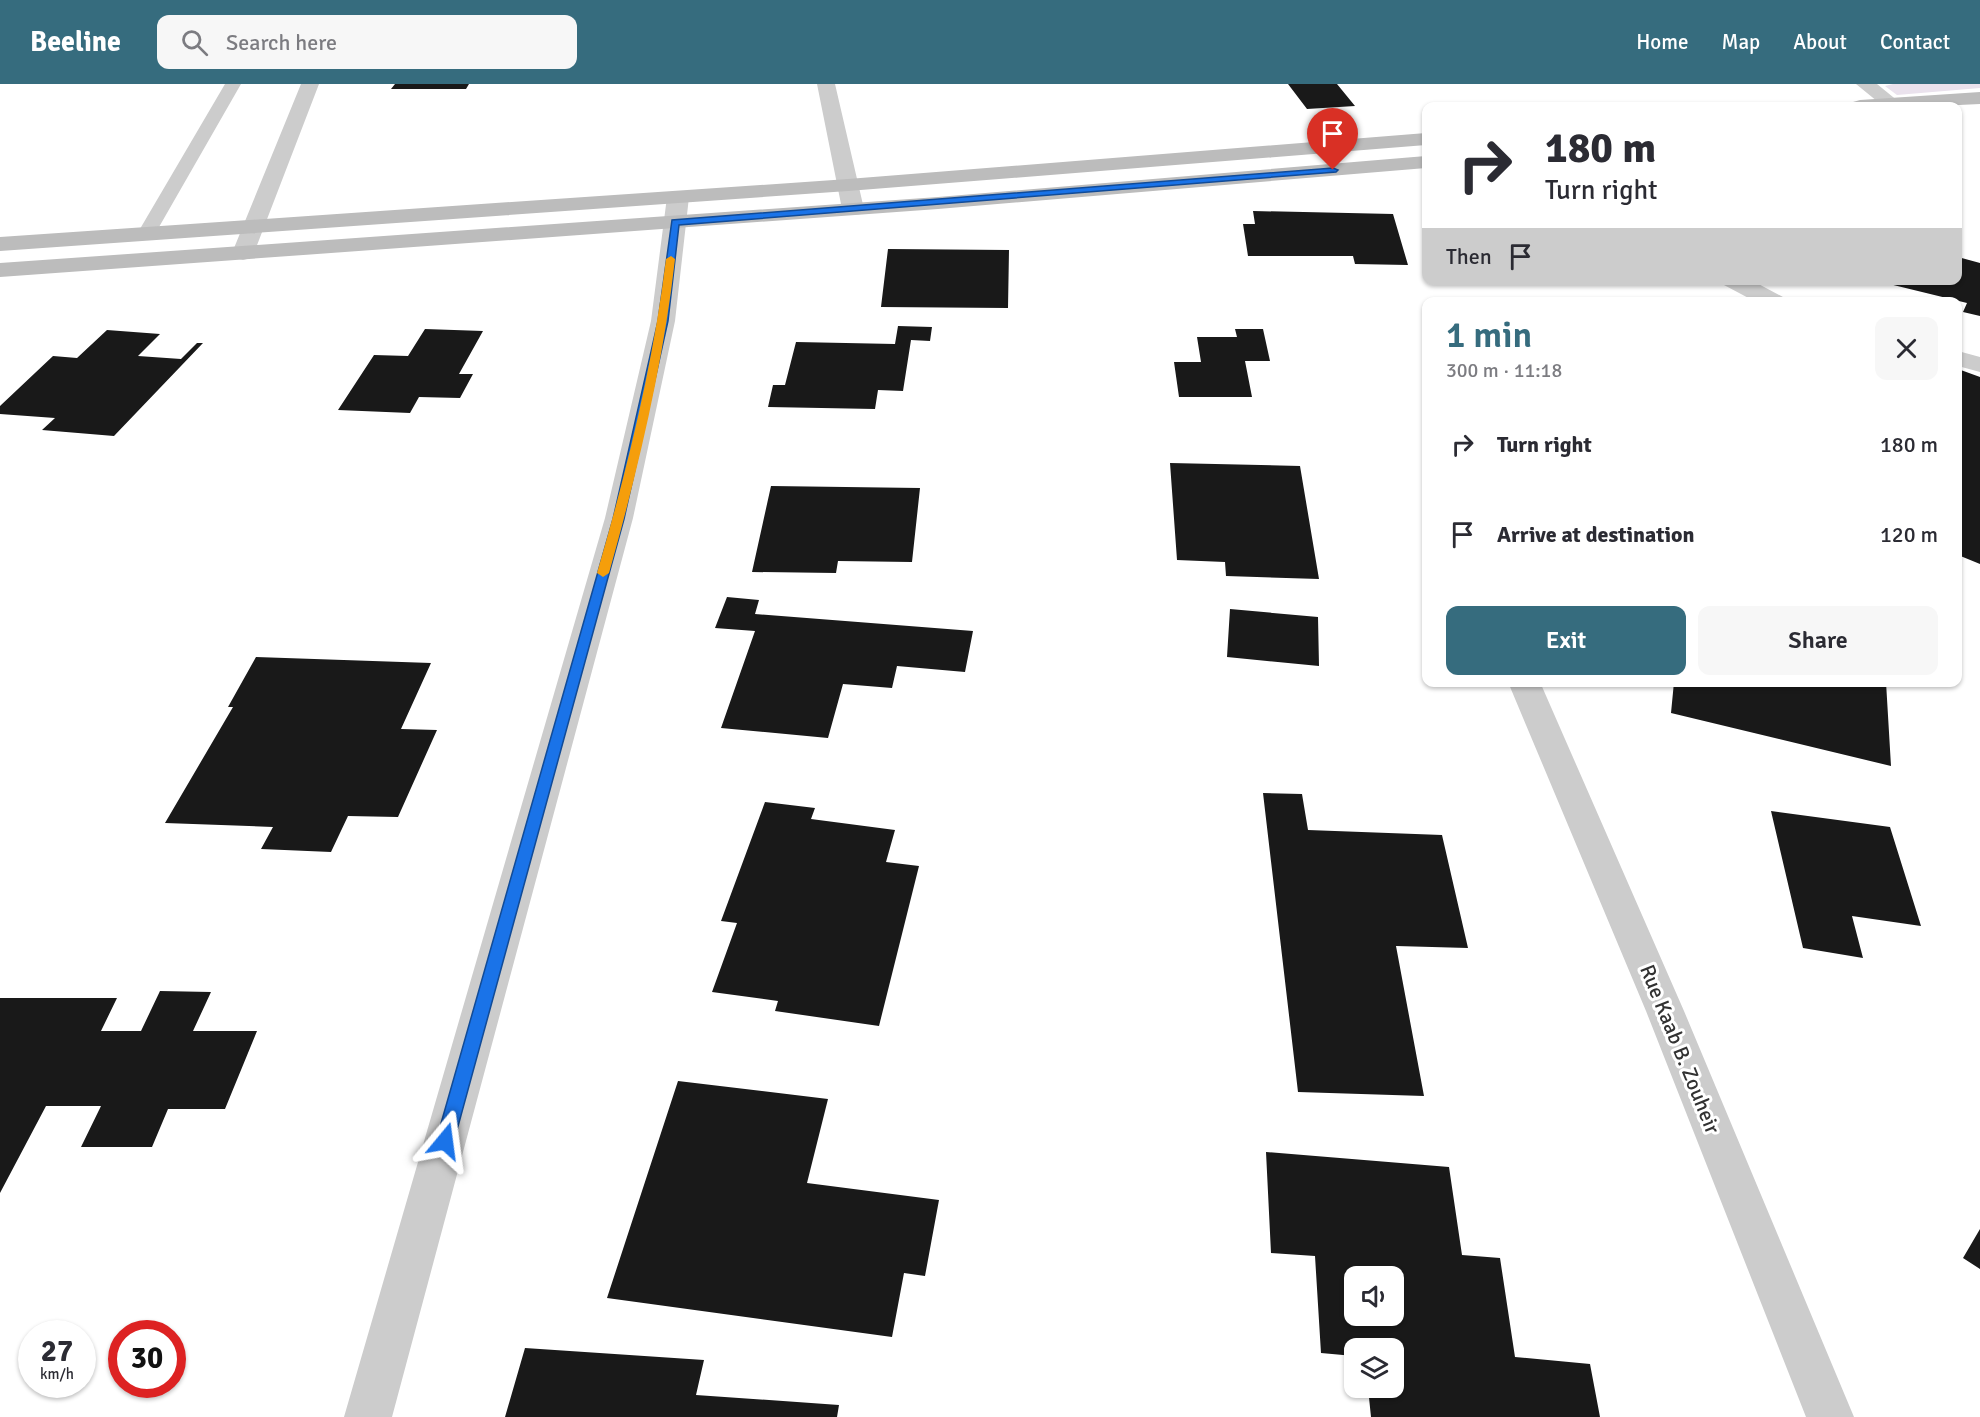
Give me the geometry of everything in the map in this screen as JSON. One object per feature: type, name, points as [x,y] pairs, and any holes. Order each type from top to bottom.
[{"type":"street","points":[[243,253],[310,84]]},
{"type":"street","points":[[826,84],[853,209]]},
{"type":"street","points":[[1865,84],[1889,102]]},
{"type":"street","points":[[1930,102],[1980,98]]},
{"type":"street","points":[[1962,118],[1980,116]]},
{"type":"street","points":[[0,270],[243,253],[677,210],[848,185],[1422,139]]},
{"type":"street","points":[[0,244],[254,226],[677,210],[853,209],[1422,162]]},
{"type":"street","points":[[368,1417],[619,519],[663,321],[677,210]]},
{"type":"street","points":[[1742,285],[1765,297]]},
{"type":"street","points":[[1962,358],[1980,364]]},
{"type":"street","name":"Rue Kaab B. Zouheir","points":[[1526,687],[1665,1011],[1830,1417]]},
{"type":"lane","points":[[146,234],[233,84]]},
{"type":"shaded area","points":[[1893,84],[1980,84],[1980,88],[1897,95],[1885,86]]},
{"type":"building","points":[[395,84],[469,84],[466,89],[391,89]]},
{"type":"building","points":[[1288,84],[1337,84],[1355,106],[1307,109]]},
{"type":"building","points":[[1253,211],[1393,214],[1408,265],[1355,264],[1353,256],[1248,256],[1243,224],[1255,224]]},
{"type":"building","points":[[888,249],[1009,250],[1008,308],[881,307]]},
{"type":"building","points":[[1962,258],[1980,263],[1980,316],[1963,312],[1967,303],[1962,302],[1962,297],[1942,297],[1893,285],[1962,285]]},
{"type":"building","points":[[898,326],[932,327],[930,341],[911,340],[903,391],[878,390],[875,409],[768,407],[773,385],[785,385],[796,342],[895,344]]},
{"type":"building","points":[[425,329],[483,331],[459,374],[473,374],[460,398],[419,397],[410,413],[338,410],[374,355],[408,356]]},
{"type":"building","points":[[1235,329],[1263,329],[1270,361],[1245,361],[1252,397],[1179,397],[1174,362],[1201,362],[1197,337],[1237,337]]},
{"type":"building","points":[[107,330],[160,334],[138,356],[181,359],[197,343],[203,343],[114,436],[42,430],[55,418],[0,414],[0,406],[53,356],[77,358]]},
{"type":"building","points":[[1962,370],[1980,377],[1980,564],[1962,557]]},
{"type":"building","points":[[1170,463],[1300,466],[1319,579],[1226,576],[1225,562],[1177,560]]},
{"type":"building","points":[[771,486],[920,488],[912,562],[838,561],[836,573],[752,572]]},
{"type":"building","points":[[727,597],[759,600],[755,614],[973,631],[965,672],[897,666],[892,688],[843,684],[828,738],[721,728],[755,631],[715,628]]},
{"type":"building","points":[[1230,609],[1318,617],[1319,666],[1227,657]]},
{"type":"building","points":[[256,657],[431,663],[401,729],[437,730],[398,817],[348,816],[331,852],[261,849],[273,827],[165,823],[233,707],[228,707]]},
{"type":"building","points":[[1674,687],[1886,687],[1891,766],[1671,713]]},
{"type":"building","points":[[1263,793],[1302,794],[1308,830],[1442,835],[1468,948],[1396,946],[1424,1096],[1298,1092]]},
{"type":"building","points":[[765,802],[815,808],[811,819],[895,830],[886,862],[919,866],[879,1026],[775,1011],[778,1001],[712,992],[737,923],[721,921]]},
{"type":"building","points":[[1771,811],[1890,827],[1921,926],[1852,916],[1863,958],[1803,948]]},
{"type":"building","points":[[160,991],[211,992],[193,1031],[257,1031],[225,1109],[168,1109],[152,1147],[81,1147],[101,1106],[46,1106],[0,1193],[0,998],[117,998],[101,1031],[141,1031]]},
{"type":"building","points":[[678,1081],[828,1099],[807,1183],[939,1200],[925,1276],[904,1273],[892,1337],[607,1298]]},
{"type":"building","points":[[1266,1152],[1449,1167],[1462,1255],[1500,1258],[1515,1357],[1590,1364],[1600,1417],[1371,1417],[1369,1398],[1404,1398],[1404,1338],[1344,1338],[1344,1355],[1321,1353],[1315,1256],[1271,1253]]},
{"type":"building","points":[[1980,1229],[1980,1269],[1963,1258]]},
{"type":"building","points":[[525,1348],[704,1360],[696,1395],[839,1405],[837,1417],[505,1417]]},
{"type":"slow traffic","points":[[603,573],[619,519],[663,321],[671,259]]},
{"type":"route","points":[[445,1141],[619,519],[663,321],[675,222],[1333,170]]}]
